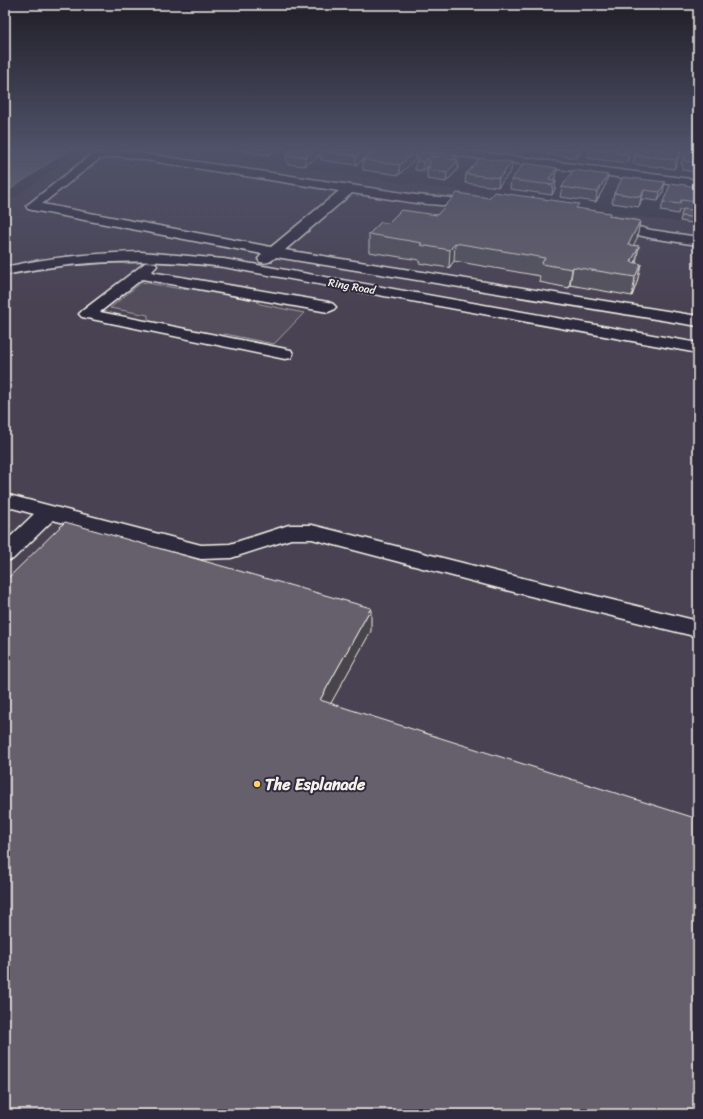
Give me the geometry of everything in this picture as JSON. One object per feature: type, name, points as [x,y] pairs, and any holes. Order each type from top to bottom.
[{"type":"street","points":[[38,201],[32,206],[273,252],[698,321]]},
{"type":"street","points":[[253,268],[334,201]]},
{"type":"street","points":[[450,201],[493,204]]},
{"type":"street","points":[[598,222],[651,234],[698,241]]},
{"type":"street","name":"Ring Road","points":[[5,271],[44,264],[133,256],[193,259],[253,268],[698,348]]},
{"type":"street","points":[[162,257],[87,314],[285,354]]},
{"type":"street","points":[[139,274],[328,307]]},
{"type":"street","points":[[5,500],[201,552],[232,551],[289,532],[312,532],[510,583],[698,629]]},
{"type":"street","points":[[5,554],[49,512]]},
{"type":"shaded area","points":[[9,201],[532,201],[698,225],[698,1114],[5,1114],[5,204]]},
{"type":"shaded area","points":[[142,282],[181,289],[190,287],[259,301],[257,302],[260,304],[304,313],[274,344],[225,334],[222,336],[148,321],[148,315],[110,308]]},
{"type":"building","points":[[450,201],[559,201],[579,204],[576,208],[610,213],[609,216],[640,221],[628,245],[639,246],[631,262],[641,264],[635,277],[573,267],[572,269],[541,264],[545,258],[455,243],[450,250],[420,245],[422,243],[369,234],[381,222],[388,223],[401,210],[437,215]]},
{"type":"building","points":[[663,201],[681,201],[680,204]]},
{"type":"building","points":[[683,209],[698,211],[698,218],[681,216]]},
{"type":"building","name":"The Esplanade","points":[[65,522],[371,608],[320,700],[698,819],[698,1114],[5,1114],[5,581]]},
{"type":"place","name":"The Esplanade","points":[[257,784]]}]
